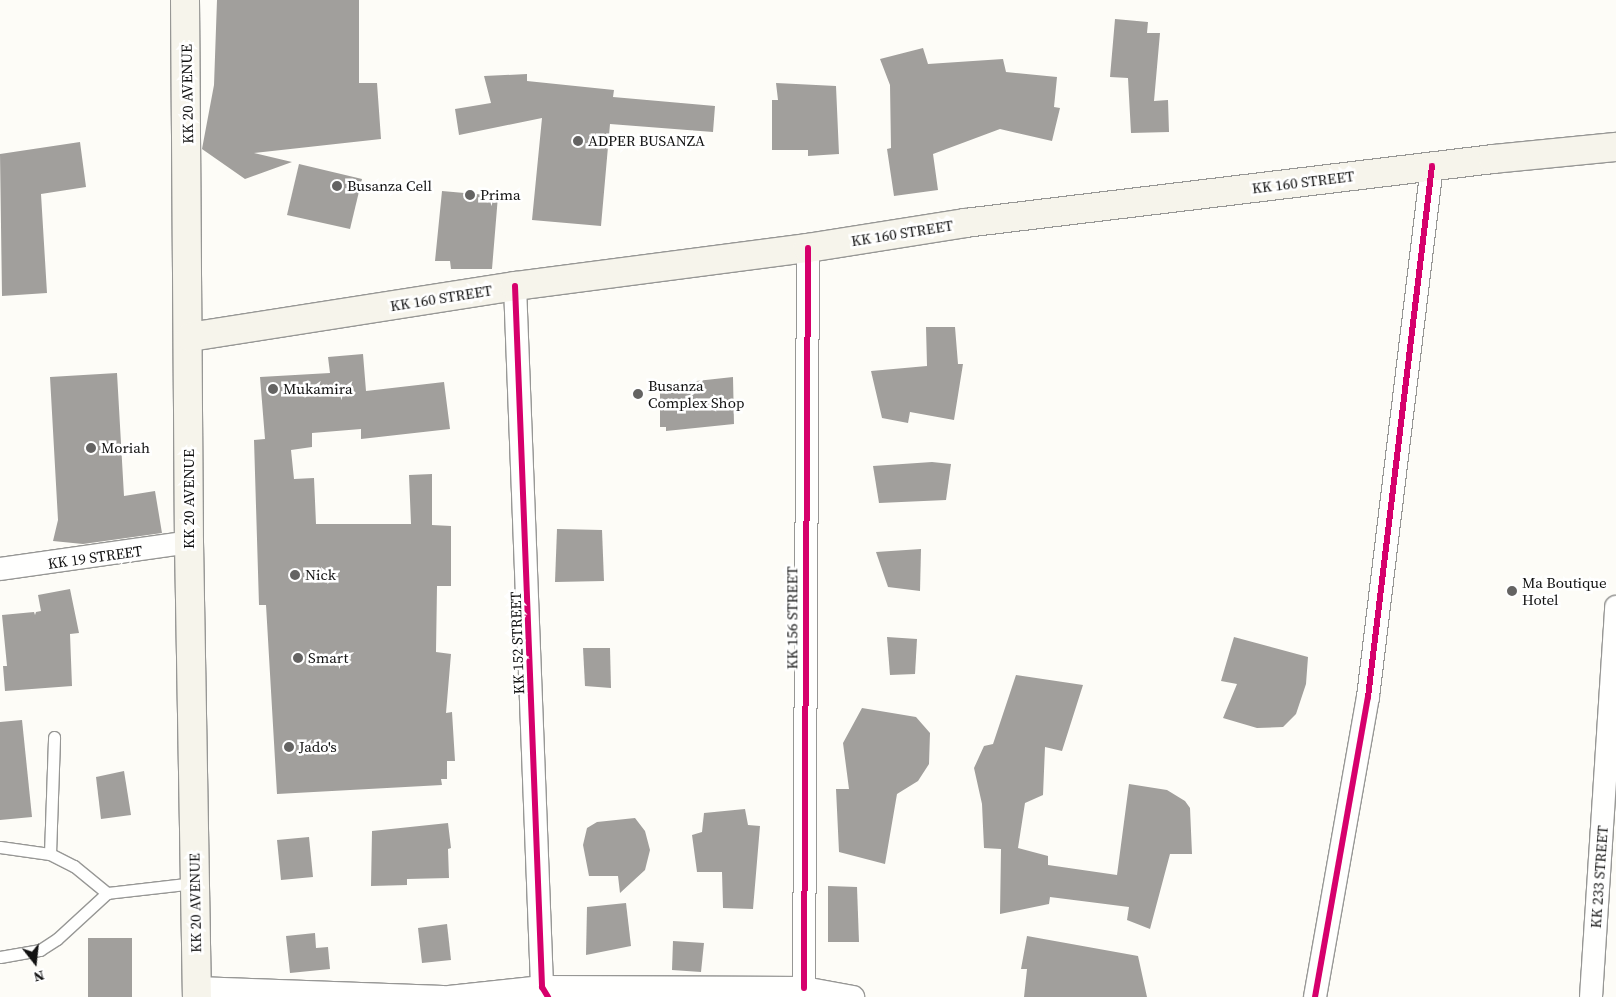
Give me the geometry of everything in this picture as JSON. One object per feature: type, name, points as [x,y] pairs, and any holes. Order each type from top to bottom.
[{"type":"main road","name":"KK 20 AVENUE","points":[[185,0],[190,337],[189,542],[197,992]]},
{"type":"main road","name":"KK 160 STREET","points":[[190,337],[515,286],[808,248],[965,223],[1432,166],[1616,147]]},
{"type":"street","points":[[1315,997],[1368,697],[1432,166]]},
{"type":"street","name":"KK 156 STREET","points":[[804,988],[808,248]]},
{"type":"street","name":"KK 152 STREET","points":[[515,286],[545,992]]},
{"type":"street","name":"KK 19 STREET","points":[[0,569],[189,542]]},
{"type":"street","name":"KK 233 STREET","points":[[1591,997],[1613,697],[1616,607]]},
{"type":"street","points":[[450,997],[545,992],[804,988],[853,997]]},
{"type":"street","points":[[197,992],[443,997]]},
{"type":"lane","points":[[50,854],[54,737]]},
{"type":"lane","points":[[0,847],[50,854],[74,866],[107,893]]},
{"type":"lane","points":[[0,957],[40,950],[58,939],[107,893],[195,883]]},
{"type":"building","points":[[217,0],[359,0],[359,83],[377,83],[381,139],[254,153],[292,162],[245,179],[202,149],[214,85]]},
{"type":"building","points":[[1115,19],[1148,22],[1147,33],[1160,33],[1154,101],[1168,100],[1169,132],[1131,133],[1128,78],[1110,77]]},
{"type":"building","points":[[923,48],[928,64],[1003,59],[1006,72],[1057,77],[1054,107],[1060,108],[1052,141],[1000,129],[933,154],[938,190],[894,196],[887,149],[891,148],[890,85],[880,59]]},
{"type":"building","points":[[527,74],[527,81],[614,90],[613,97],[715,106],[713,132],[610,124],[601,226],[532,220],[542,118],[459,135],[455,109],[491,103],[484,76]]},
{"type":"building","points":[[776,83],[836,86],[839,154],[808,156],[808,150],[772,150],[772,100],[778,100]]},
{"type":"building","points":[[80,142],[86,187],[41,194],[47,293],[2,296],[0,154]]},
{"type":"building","points":[[299,164],[362,179],[350,229],[287,215]]},
{"type":"building","points":[[442,191],[498,196],[492,269],[451,269],[450,261],[435,261]]},
{"type":"building","points":[[926,327],[955,327],[958,364],[963,364],[954,420],[910,412],[908,423],[882,418],[871,371],[927,366]]},
{"type":"building","points":[[363,354],[366,391],[444,382],[450,429],[361,439],[361,429],[312,433],[312,447],[291,450],[294,479],[314,478],[316,524],[411,524],[409,475],[432,474],[432,525],[451,526],[451,586],[437,586],[436,652],[451,654],[446,713],[452,712],[455,761],[447,761],[447,779],[441,779],[442,785],[277,794],[266,605],[259,605],[254,440],[265,439],[260,377],[330,373],[328,357]]},
{"type":"building","points":[[117,373],[124,496],[155,491],[162,533],[83,544],[53,541],[58,520],[50,377]]},
{"type":"building","points":[[733,377],[734,424],[666,431],[666,427],[660,427],[660,385]]},
{"type":"building","points":[[932,462],[951,464],[946,500],[879,503],[873,466]]},
{"type":"building","points":[[557,529],[602,530],[604,581],[555,582]]},
{"type":"building","points":[[921,549],[920,591],[888,587],[876,552]]},
{"type":"building","points":[[70,589],[79,633],[70,634],[72,686],[5,691],[3,666],[7,666],[2,615],[34,612],[35,615],[36,612],[41,611],[38,595]]},
{"type":"building","points":[[887,637],[917,639],[915,674],[890,675]]},
{"type":"building","points":[[1234,637],[1308,657],[1306,684],[1296,714],[1283,727],[1257,728],[1223,718],[1237,684],[1221,681]]},
{"type":"building","points":[[583,648],[610,648],[611,688],[585,686]]},
{"type":"building","points":[[1016,675],[1083,685],[1062,751],[1045,747],[1043,795],[1025,803],[1018,848],[1048,856],[1048,865],[1117,875],[1129,784],[1167,790],[1185,801],[1190,808],[1192,854],[1170,854],[1150,929],[1127,920],[1129,907],[1050,897],[1049,904],[1000,914],[1001,849],[984,848],[982,804],[974,768],[984,746],[993,744]]},
{"type":"building","points":[[862,708],[916,717],[930,733],[929,764],[918,781],[897,794],[885,864],[839,852],[836,789],[849,789],[843,743]]},
{"type":"building","points":[[22,720],[32,817],[0,820],[0,722]]},
{"type":"building","points":[[124,771],[131,815],[101,819],[96,777]]},
{"type":"building","points":[[745,809],[748,825],[760,826],[753,909],[723,908],[722,872],[697,872],[692,835],[702,832],[704,813]]},
{"type":"building","points":[[635,818],[645,831],[650,850],[645,870],[620,893],[618,876],[589,876],[583,845],[587,828],[597,822]]},
{"type":"building","points":[[448,823],[451,848],[448,849],[449,878],[407,879],[407,885],[371,886],[372,831]]},
{"type":"building","points":[[309,837],[313,877],[281,880],[277,840]]},
{"type":"building","points":[[828,886],[857,887],[859,942],[828,942]]},
{"type":"building","points":[[626,903],[631,946],[586,955],[587,907]]},
{"type":"building","points":[[447,924],[451,960],[422,963],[418,928]]},
{"type":"building","points":[[315,933],[316,948],[328,947],[330,969],[290,973],[286,936]]},
{"type":"building","points":[[1027,936],[1138,956],[1147,997],[1024,997],[1027,969],[1021,969]]},
{"type":"building","points":[[88,938],[132,938],[132,997],[88,997]]},
{"type":"building","points":[[673,941],[704,943],[701,972],[672,970]]},
{"type":"cycle path","points":[[1315,997],[1368,697],[1432,166]]},
{"type":"cycle path","points":[[804,988],[808,248]]},
{"type":"cycle path","points":[[515,286],[542,987],[548,997]]},
{"type":"place","name":"ADPER BUSANZA","points":[[578,141]]},
{"type":"place","name":"Busanza Cell","points":[[337,186]]},
{"type":"place","name":"Prima","points":[[470,195]]},
{"type":"place","name":"Mukamira","points":[[273,389]]},
{"type":"place","name":"Busanza Complex Shop","points":[[638,394]]},
{"type":"place","name":"Moriah","points":[[91,448]]},
{"type":"place","name":"Nick","points":[[295,575]]},
{"type":"place","name":"Ma Boutique Hotel","points":[[1512,591]]},
{"type":"place","name":"Smart","points":[[298,658]]},
{"type":"place","name":"Jado's","points":[[289,747]]}]
